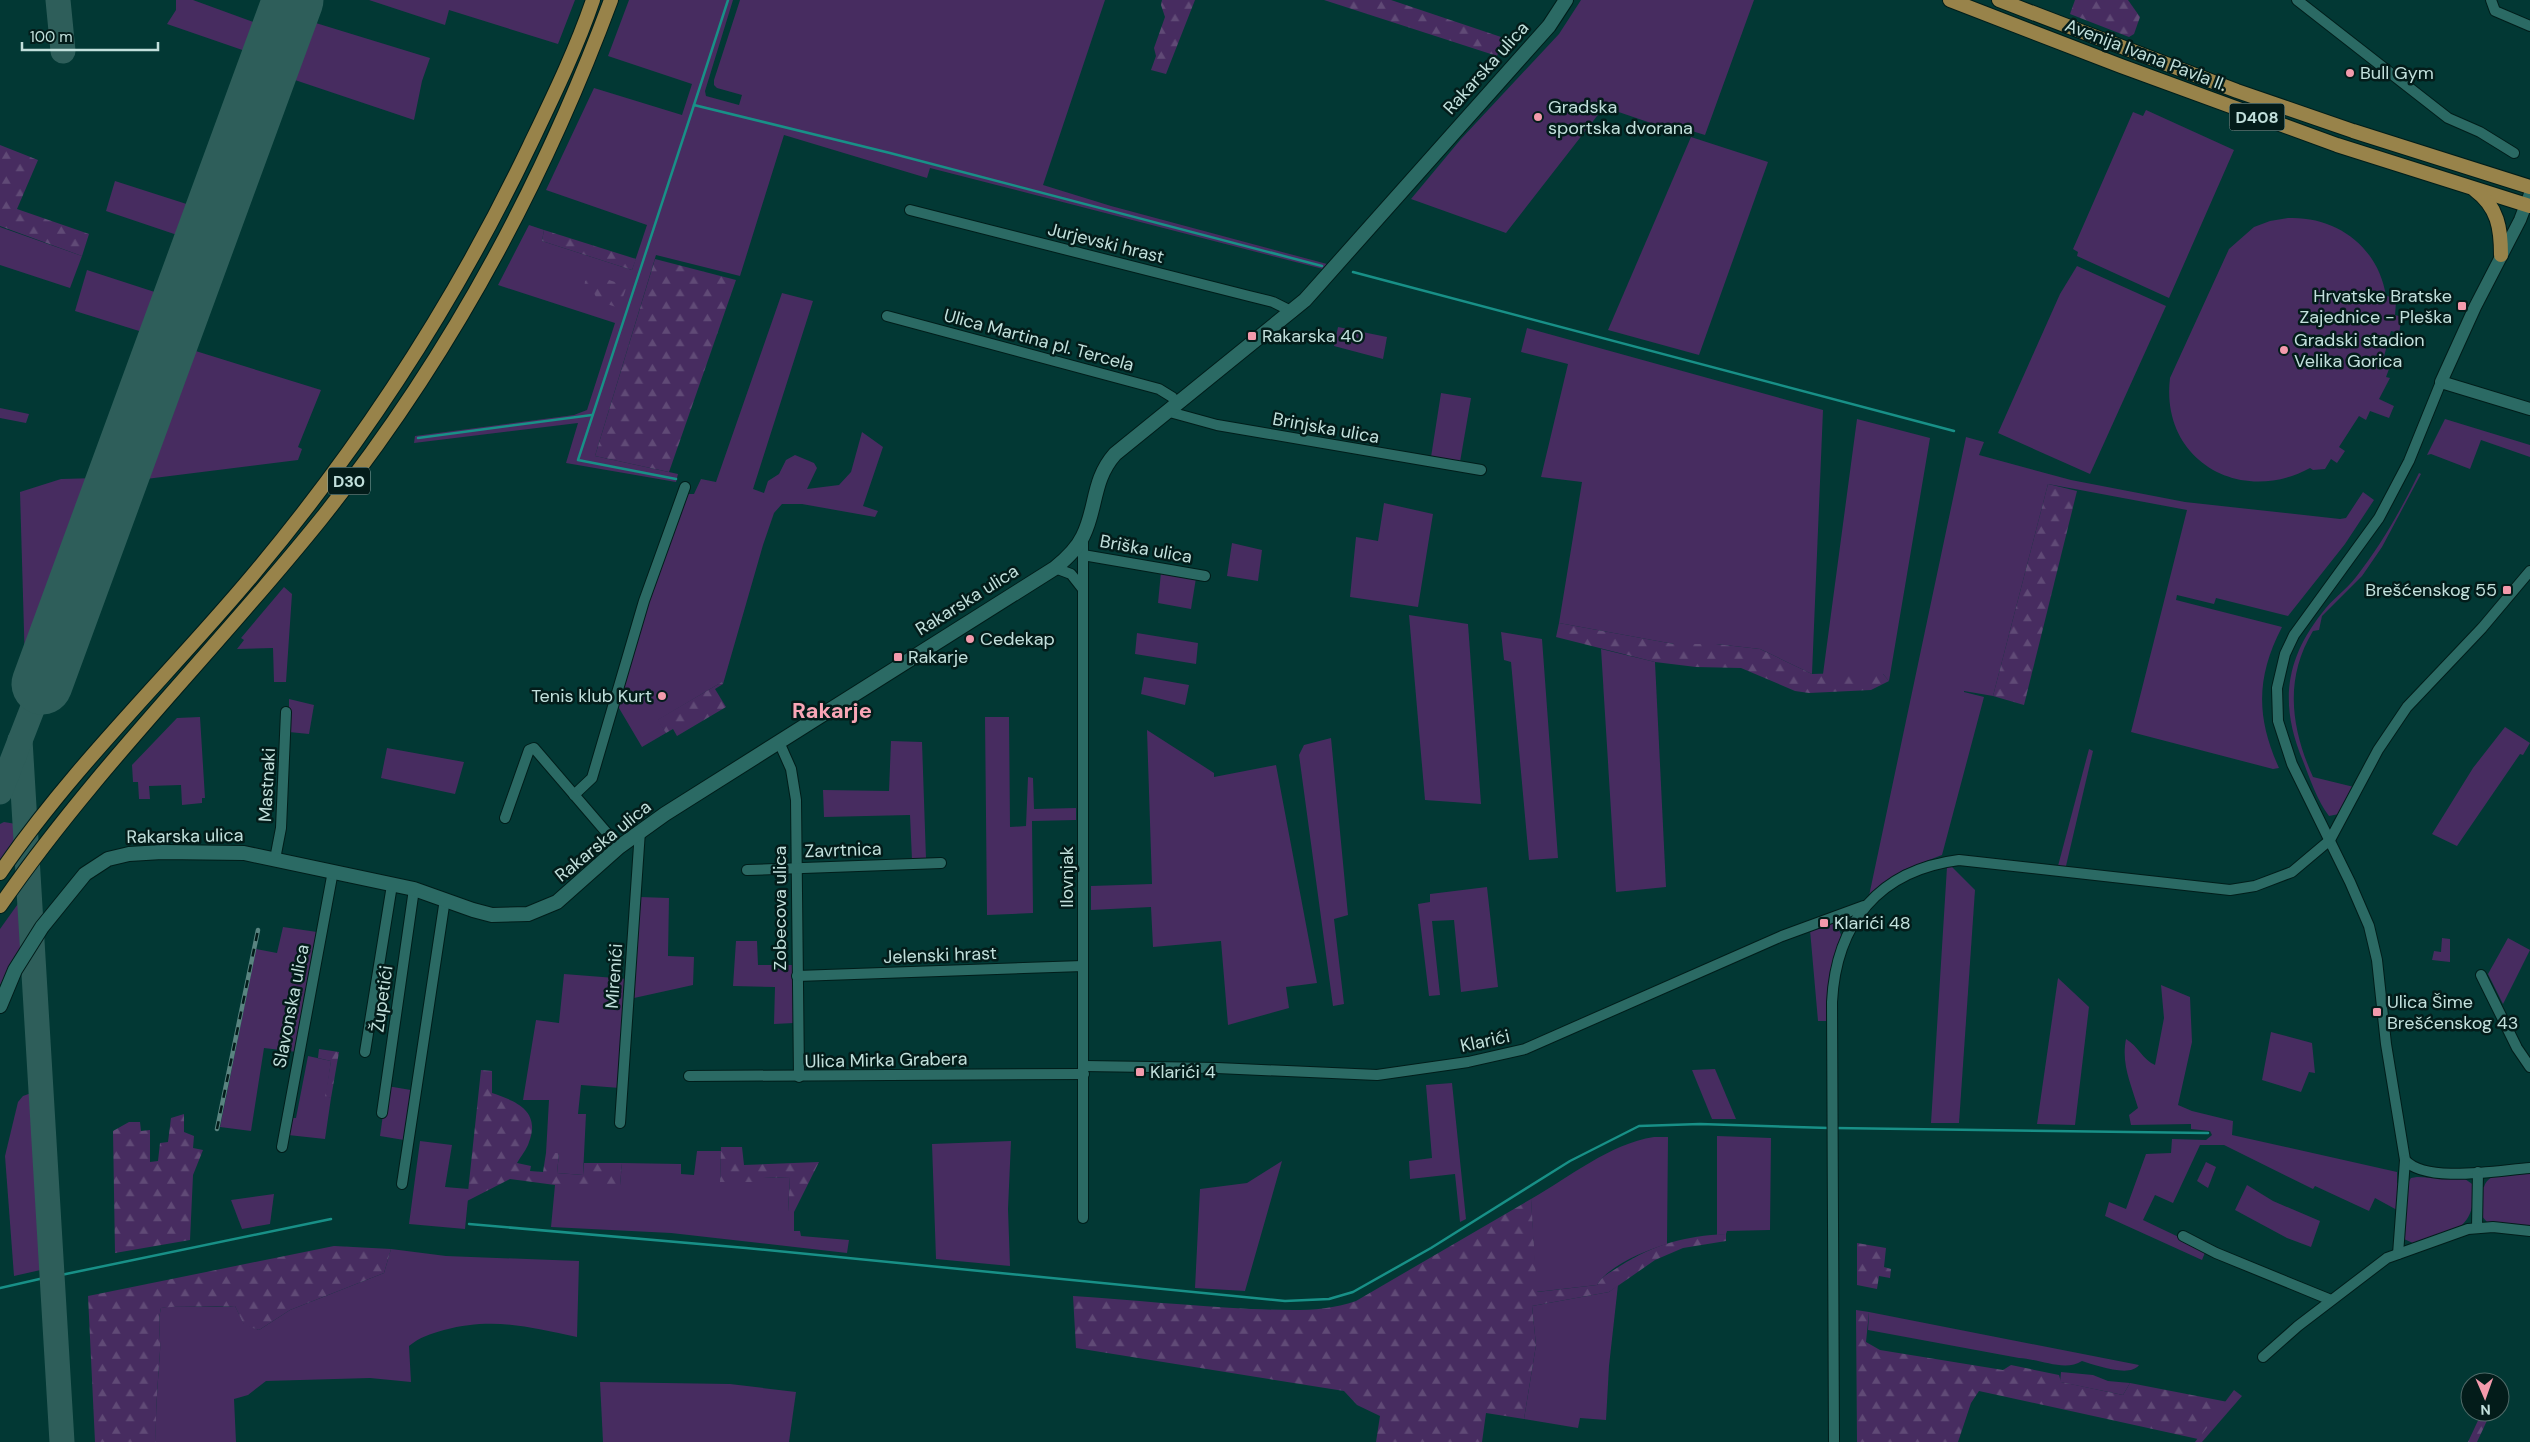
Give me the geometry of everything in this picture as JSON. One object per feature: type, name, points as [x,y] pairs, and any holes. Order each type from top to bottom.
[{"type":"main road","name":"D30","points":[[0,873],[61,791],[251,577],[310,505],[359,439],[438,317],[505,197],[552,98],[593,0]]},
{"type":"main road","name":"D30","points":[[0,906],[28,863],[61,822],[208,654],[322,517],[413,392],[470,300],[507,233],[572,98],[611,0]]},
{"type":"main road","name":"Rakarska ulica","points":[[0,1006],[15,970],[42,927],[77,882],[102,862],[129,854],[226,851],[275,859],[414,889],[473,910],[492,914],[528,914],[542,909],[571,891],[619,847],[640,831],[1055,568],[1073,552],[1083,536],[1098,480],[1106,464],[1172,408],[1292,312],[1549,26],[1566,0]]},
{"type":"main road","name":"Avenija Ivana Pavla II.","points":[[1950,0],[2231,108],[2336,145],[2470,187],[2529,202]]},
{"type":"main road","name":"Avenija Ivana Pavla II.","points":[[1999,0],[2237,91],[2363,134],[2530,187]]},
{"type":"main road","points":[[2470,187],[2482,195],[2495,213],[2501,236],[2501,255]]},
{"type":"street","points":[[2297,0],[2448,118],[2480,132],[2514,153]]},
{"type":"street","points":[[2491,0],[2495,11],[2530,26]]},
{"type":"street","points":[[2398,1254],[2405,1160],[2386,1044],[2379,975],[2373,942],[2361,906],[2292,764],[2284,742],[2277,705],[2279,672],[2294,636],[2343,570],[2387,504],[2409,461],[2441,382],[2475,307],[2529,202]]},
{"type":"street","name":"Jurjevski hrast","points":[[910,210],[1265,300],[1292,312]]},
{"type":"street","name":"Ulica Martina pl. Tercela","points":[[887,316],[1159,389],[1172,397],[1172,408]]},
{"type":"street","points":[[2441,382],[2530,409]]},
{"type":"street","name":"Brinjska ulica","points":[[1172,408],[1226,426],[1481,470]]},
{"type":"street","points":[[574,795],[592,778],[644,601],[685,487]]},
{"type":"street","name":"Ilovnjak","points":[[1083,536],[1083,1218]]},
{"type":"street","name":"Briška ulica","points":[[1083,555],[1205,576]]},
{"type":"street","points":[[1055,568],[1070,574],[1082,588]]},
{"type":"street","points":[[1834,1442],[1832,1002],[1836,964],[1849,930],[1865,906],[1906,874],[1934,864],[1959,860],[2212,889],[2242,889],[2292,872],[2330,840],[2378,750],[2407,707],[2482,628],[2530,571]]},
{"type":"street","name":"Mastnaki","points":[[275,859],[281,828],[286,712]]},
{"type":"street","name":"Zobecova ulica","points":[[779,742],[791,768],[796,791],[799,1077]]},
{"type":"street","points":[[506,818],[531,748],[537,751],[619,847]]},
{"type":"street","name":"Mirenići","points":[[620,1123],[640,831]]},
{"type":"street","name":"Zavrtnica","points":[[747,870],[941,863]]},
{"type":"street","name":"Slavonska ulica","points":[[282,1147],[333,872]]},
{"type":"street","points":[[365,1052],[392,884]]},
{"type":"street","name":"Župetići","points":[[382,1113],[414,889]]},
{"type":"street","points":[[402,1184],[445,899]]},
{"type":"street","name":"Klarići","points":[[1084,1070],[1217,1068],[1377,1076],[1468,1062],[1525,1049],[1782,936],[1865,906]]},
{"type":"street","name":"Jelenski hrast","points":[[797,976],[1084,966]]},
{"type":"street","points":[[2481,975],[2513,1041],[2530,1067]]},
{"type":"street","name":"Ulica Mirka Grabera","points":[[689,1076],[799,1077],[1084,1070]]},
{"type":"street","points":[[2405,1160],[2415,1168],[2426,1171],[2478,1172],[2530,1168]]},
{"type":"street","points":[[2477,1228],[2478,1172]]},
{"type":"street","points":[[2263,1357],[2376,1265],[2398,1254],[2477,1228],[2530,1231]]},
{"type":"street","points":[[2183,1236],[2216,1253],[2331,1300]]},
{"type":"green space","points":[[176,0],[193,0],[264,26],[254,54],[167,24],[176,10]]},
{"type":"green space","points":[[369,0],[575,0],[558,44],[449,10],[445,25]]},
{"type":"green space","points":[[629,0],[733,0],[705,91],[706,96],[739,105],[742,95],[717,88],[714,85],[714,80],[740,0],[1105,0],[1043,185],[1111,206],[1327,264],[1323,269],[930,168],[927,178],[784,135],[740,276],[656,255],[595,456],[678,474],[676,482],[566,463],[578,423],[414,443],[415,436],[574,415],[587,410],[615,323],[498,285],[529,225],[544,230],[542,241],[632,270],[647,225],[546,190],[594,88],[682,115],[692,84],[608,56]]},
{"type":"green space","points":[[1162,0],[1195,0],[1166,74],[1151,70],[1156,56],[1154,48],[1165,17],[1161,5]]},
{"type":"green space","points":[[1324,0],[1391,0],[1504,38],[1497,56]]},
{"type":"green space","points":[[1581,0],[1754,0],[1705,135],[1682,128],[1680,133],[1604,107],[1506,233],[1411,199],[1461,139],[1559,34]]},
{"type":"green space","points":[[2075,0],[2128,0],[2140,17],[2134,34],[2129,37],[2070,14]]},
{"type":"green space","points":[[306,20],[430,58],[422,81],[414,120],[286,77]]},
{"type":"green space","points":[[2146,110],[2234,150],[2169,298],[2077,256],[2078,252],[2073,249],[2133,112],[2143,116]]},
{"type":"green space","points":[[1691,137],[1768,162],[1699,355],[1608,330]]},
{"type":"green space","points":[[0,145],[38,160],[17,209],[89,234],[82,256],[0,226]]},
{"type":"green space","points":[[115,181],[199,208],[189,239],[106,211]]},
{"type":"green space","name":"Gradski stadion Velika Gorica","points":[[2288,218],[2322,222],[2338,229],[2364,249],[2374,262],[2386,296],[2392,297],[2396,302],[2395,315],[2402,317],[2399,333],[2391,331],[2381,367],[2389,369],[2386,377],[2390,378],[2379,399],[2394,406],[2389,418],[2370,411],[2366,420],[2359,416],[2339,447],[2345,451],[2337,463],[2331,459],[2325,469],[2313,470],[2310,468],[2283,478],[2257,482],[2232,478],[2210,468],[2191,453],[2178,432],[2170,407],[2170,378],[2229,249],[2254,227],[2270,221]]},
{"type":"green space","points":[[0,227],[82,256],[70,288],[0,265]]},
{"type":"green space","points":[[544,230],[636,259],[632,270],[542,241]]},
{"type":"green space","points":[[655,259],[736,280],[669,472],[595,456]]},
{"type":"green space","points":[[2077,266],[2166,306],[2090,474],[1998,433],[2060,294]]},
{"type":"green space","points":[[87,270],[167,296],[152,335],[75,311]]},
{"type":"green space","points":[[590,278],[606,279],[627,286],[619,308],[598,301],[594,293],[584,290],[585,281]]},
{"type":"green space","points":[[782,293],[813,301],[753,489],[764,493],[768,481],[779,474],[786,460],[795,455],[814,463],[817,468],[807,489],[839,485],[851,472],[862,432],[883,447],[863,506],[878,511],[875,517],[802,504],[782,504],[774,513],[763,545],[723,684],[722,682],[658,720],[666,733],[642,747],[616,703],[648,601],[687,494],[694,494],[701,479],[716,482]]},
{"type":"green space","points":[[1338,327],[1387,337],[1383,359],[1334,346]]},
{"type":"green space","points":[[1527,328],[1823,410],[1812,674],[1760,649],[1716,644],[1674,644],[1559,623],[1582,482],[1541,477],[1568,364],[1521,352]]},
{"type":"green space","points":[[186,348],[321,390],[298,447],[302,449],[298,460],[138,480]]},
{"type":"green space","points":[[1441,393],[1471,398],[1460,462],[1431,457]]},
{"type":"green space","points":[[0,408],[29,414],[26,423],[0,418]]},
{"type":"green space","points":[[1857,419],[1930,438],[1889,681],[1883,674],[1823,674]]},
{"type":"green space","points":[[2445,419],[2530,445],[2530,457],[2481,440],[2470,469],[2431,454],[2427,455]]},
{"type":"green space","points":[[1966,437],[1984,442],[1979,455],[2071,480],[2185,502],[2340,519],[2346,518],[2363,492],[2374,500],[2345,544],[2288,616],[2216,598],[2214,604],[2177,595],[2176,600],[2282,627],[2267,663],[2262,697],[2266,731],[2279,768],[2273,769],[2131,732],[2187,510],[2048,484],[1993,696],[1964,691],[1984,697],[1942,855],[1903,870],[1869,896]]},
{"type":"green space","points":[[2419,473],[2421,474],[2382,547],[2362,576],[2322,616],[2319,630],[2313,631],[2298,667],[2294,685],[2296,722],[2305,759],[2313,777],[2354,787],[2339,814],[2329,816],[2311,782],[2291,721],[2289,703],[2293,666],[2309,631],[2326,608],[2356,577],[2374,552],[2398,514]]},
{"type":"green space","points":[[97,478],[28,665],[25,665],[20,492],[61,479]]},
{"type":"green space","points":[[2048,484],[2077,491],[2024,705],[1993,696]]},
{"type":"green space","points":[[1384,503],[1433,514],[1418,607],[1350,597],[1356,537],[1378,541]]},
{"type":"green space","points":[[1232,543],[1262,550],[1258,581],[1227,576]]},
{"type":"green space","points":[[1161,572],[1196,578],[1191,609],[1158,603]]},
{"type":"green space","points":[[284,587],[292,594],[286,682],[274,682],[273,648],[237,649],[244,640],[241,638]]},
{"type":"green space","points":[[1409,615],[1468,624],[1481,804],[1425,800]]},
{"type":"green space","points":[[1559,623],[1674,644],[1716,644],[1760,649],[1812,674],[1876,672],[1883,674],[1889,681],[1871,690],[1809,693],[1795,691],[1741,668],[1696,667],[1655,662],[1556,637]]},
{"type":"green space","points":[[1501,632],[1542,639],[1558,858],[1529,860],[1511,662],[1504,660]]},
{"type":"green space","points":[[1137,633],[1198,643],[1196,664],[1135,654]]},
{"type":"green space","points":[[1601,649],[1655,662],[1666,887],[1616,892]]},
{"type":"green space","points":[[1144,677],[1189,685],[1185,705],[1141,694]]},
{"type":"green space","points":[[722,682],[723,684],[715,689],[726,707],[677,736],[673,729],[666,733],[657,720]]},
{"type":"green space","points":[[289,699],[314,705],[309,734],[289,732]]},
{"type":"green space","points":[[200,717],[205,798],[202,798],[202,803],[182,805],[181,785],[149,786],[150,799],[139,799],[138,782],[133,782],[132,765],[177,718]]},
{"type":"green space","points":[[985,717],[1009,717],[1010,827],[1026,826],[1028,777],[1033,778],[1034,809],[1076,808],[1076,820],[1032,821],[1033,913],[987,915]]},
{"type":"green space","points":[[2505,727],[2530,743],[2523,755],[2520,754],[2457,846],[2432,834],[2473,768]]},
{"type":"green space","points":[[1147,730],[1214,773],[1214,777],[1276,765],[1317,983],[1286,987],[1289,1008],[1228,1025],[1221,941],[1153,947],[1151,907],[1091,910],[1091,886],[1152,884]]},
{"type":"green space","points":[[1331,738],[1348,915],[1334,919],[1344,1004],[1333,1006],[1299,755],[1304,745]]},
{"type":"green space","points":[[891,741],[922,742],[926,859],[912,860],[910,815],[824,817],[823,790],[889,791]]},
{"type":"green space","points":[[387,748],[464,762],[455,794],[381,778]]},
{"type":"green space","points":[[2089,749],[2093,751],[2066,866],[2058,866]]},
{"type":"green space","points":[[4,822],[16,824],[21,835],[0,864],[0,824]]},
{"type":"green space","points":[[1951,866],[1975,890],[1959,1123],[1931,1123],[1947,867]]},
{"type":"green space","points":[[1487,887],[1498,987],[1461,992],[1454,920],[1432,921],[1440,995],[1429,996],[1418,904],[1430,902],[1430,894]]},
{"type":"green space","points":[[25,894],[27,940],[0,985],[0,929]]},
{"type":"green space","points":[[640,897],[669,898],[668,956],[694,957],[693,985],[634,998]]},
{"type":"green space","points":[[1831,923],[1838,927],[1841,935],[1831,971],[1827,1021],[1818,1021],[1810,930]]},
{"type":"green space","points":[[283,927],[317,932],[297,1052],[264,1048],[251,1131],[220,1127],[256,949],[277,953]]},
{"type":"green space","points":[[2442,938],[2450,939],[2450,962],[2432,960],[2434,951],[2441,952]]},
{"type":"green space","points":[[2508,938],[2530,950],[2503,1004],[2488,974]]},
{"type":"green space","points":[[736,941],[757,941],[758,965],[793,965],[794,1023],[774,1024],[775,987],[733,986]]},
{"type":"green space","points":[[564,974],[628,979],[620,1088],[581,1085],[578,1114],[586,1114],[583,1175],[557,1173],[559,1153],[546,1153],[549,1100],[523,1100],[536,1020],[559,1023]]},
{"type":"green space","points":[[2058,978],[2089,1007],[2075,1125],[2037,1124]]},
{"type":"green space","points":[[2161,985],[2190,997],[2192,1042],[2178,1105],[2192,1111],[2233,1121],[2232,1135],[2397,1172],[2397,1183],[2399,1184],[2397,1210],[2375,1198],[2369,1211],[2315,1186],[2313,1189],[2224,1145],[2200,1145],[2173,1203],[2155,1195],[2143,1220],[2206,1250],[2202,1260],[2105,1216],[2109,1202],[2126,1209],[2146,1154],[2171,1153],[2172,1139],[2206,1140],[2212,1135],[2210,1131],[2191,1129],[2191,1124],[2131,1125],[2129,1115],[2138,1108],[2126,1065],[2126,1039],[2147,1060],[2155,1065],[2164,1018]]},
{"type":"green space","points":[[2271,1032],[2312,1043],[2315,1073],[2309,1072],[2301,1092],[2262,1080]]},
{"type":"green space","points":[[319,1049],[339,1052],[331,1098],[325,1097],[331,1061],[318,1058]]},
{"type":"green space","points":[[308,1056],[331,1061],[326,1096],[331,1098],[325,1139],[288,1135],[291,1118],[296,1118]]},
{"type":"green space","points":[[1715,1069],[1736,1119],[1712,1119],[1692,1070]]},
{"type":"green space","points":[[481,1070],[492,1071],[492,1093],[510,1100],[524,1109],[532,1122],[532,1131],[528,1145],[517,1163],[531,1166],[530,1171],[543,1172],[546,1153],[559,1153],[557,1173],[583,1175],[584,1163],[622,1163],[620,1185],[555,1185],[510,1179],[467,1201]]},
{"type":"green space","points":[[1452,1083],[1466,1219],[1460,1222],[1455,1174],[1410,1179],[1409,1161],[1432,1158],[1426,1085]]},
{"type":"green space","points":[[387,1086],[411,1090],[404,1140],[380,1136]]},
{"type":"green space","points":[[34,1092],[45,1269],[14,1276],[5,1156],[18,1102],[23,1096]]},
{"type":"green space","points":[[184,1114],[184,1132],[194,1136],[193,1148],[203,1150],[193,1175],[190,1240],[115,1253],[113,1131],[129,1122],[140,1122],[141,1131],[150,1130],[150,1162],[158,1161],[160,1143],[168,1142],[171,1118]]},
{"type":"green space","points":[[1717,1136],[1771,1138],[1770,1230],[1727,1231],[1726,1234],[1717,1235]]},
{"type":"green space","points":[[1654,1137],[1668,1137],[1667,1244],[1649,1250],[1618,1265],[1602,1278],[1597,1285],[1536,1292],[1531,1199],[1590,1162],[1621,1147]]},
{"type":"green space","points":[[420,1141],[452,1145],[445,1187],[469,1189],[465,1229],[409,1224]]},
{"type":"green space","points":[[1011,1141],[1008,1209],[1010,1266],[936,1259],[932,1144]]},
{"type":"green space","points":[[721,1147],[742,1147],[744,1165],[819,1162],[794,1212],[788,1212],[790,1177],[763,1178],[762,1182],[720,1182]]},
{"type":"green space","points":[[697,1151],[721,1151],[720,1182],[762,1181],[762,1178],[790,1177],[788,1211],[794,1212],[794,1231],[800,1231],[801,1236],[849,1240],[847,1253],[671,1233],[551,1227],[555,1185],[620,1185],[622,1163],[681,1164],[681,1174],[694,1175]]},
{"type":"green space","points":[[1282,1161],[1245,1291],[1195,1288],[1200,1189],[1247,1183]]},
{"type":"green space","points":[[2206,1162],[2216,1167],[2208,1188],[2197,1181]]},
{"type":"green space","points":[[2530,1173],[2530,1227],[2487,1222],[2480,1214],[2481,1187],[2484,1187],[2491,1178],[2497,1175]]},
{"type":"green space","points":[[2411,1178],[2465,1179],[2475,1186],[2470,1213],[2465,1222],[2450,1232],[2415,1244],[2404,1239],[2406,1186]]},
{"type":"green space","points":[[2247,1185],[2273,1201],[2320,1221],[2311,1247],[2287,1238],[2235,1210]]},
{"type":"green space","points":[[274,1194],[270,1224],[242,1229],[231,1200]]},
{"type":"green space","points":[[1531,1199],[1537,1292],[1597,1285],[1607,1274],[1633,1258],[1671,1242],[1726,1234],[1726,1241],[1683,1248],[1655,1260],[1609,1292],[1532,1306],[1536,1345],[1524,1419],[1486,1413],[1482,1442],[1376,1442],[1380,1416],[1357,1405],[1344,1391],[1076,1348],[1073,1296],[1278,1310],[1317,1309],[1343,1305],[1356,1301]]},
{"type":"green space","points":[[1857,1243],[1886,1248],[1884,1267],[1891,1269],[1890,1278],[1879,1276],[1877,1289],[1857,1285]]},
{"type":"green space","points":[[334,1246],[391,1249],[384,1273],[290,1310],[259,1330],[244,1325],[235,1306],[161,1308],[159,1319],[160,1345],[156,1442],[95,1442],[88,1296]]},
{"type":"green space","points":[[391,1249],[446,1256],[579,1261],[577,1337],[527,1327],[495,1324],[462,1326],[444,1330],[425,1336],[409,1346],[411,1382],[370,1378],[266,1381],[248,1395],[234,1399],[236,1442],[156,1442],[160,1345],[159,1319],[161,1308],[235,1306],[244,1324],[259,1330],[290,1310],[384,1273]]},
{"type":"green space","points":[[1618,1285],[1609,1366],[1606,1420],[1580,1418],[1578,1428],[1524,1419],[1536,1345],[1532,1306],[1609,1292]]},
{"type":"green space","points":[[1856,1310],[1869,1312],[1866,1342],[1880,1350],[2003,1370],[2011,1365],[2059,1375],[2061,1382],[2123,1395],[2130,1383],[2228,1402],[2198,1439],[1979,1391],[1971,1403],[1958,1442],[1857,1442]]},
{"type":"green space","points":[[1869,1312],[2139,1365],[2134,1369],[2120,1371],[2082,1361],[2075,1364],[2060,1365],[1868,1330]]},
{"type":"green space","points":[[2061,1372],[2093,1375],[2108,1381],[2130,1383],[2123,1395],[2060,1382]]},
{"type":"green space","points":[[600,1382],[730,1384],[796,1392],[789,1442],[603,1442]]},
{"type":"green space","points":[[2234,1390],[2242,1396],[2202,1442],[2195,1442]]},
{"type":"green space","points":[[2477,1422],[2486,1422],[2477,1442],[2468,1442]]},
{"type":"waterway","points":[[694,105],[728,0]]},
{"type":"waterway","points":[[676,479],[578,460],[694,105],[890,153],[1322,266]]},
{"type":"waterway","points":[[1353,272],[1954,431]]},
{"type":"waterway","points":[[418,438],[592,415]]},
{"type":"waterway","points":[[469,1224],[746,1248],[1285,1301],[1329,1299],[1353,1292],[1431,1248],[1570,1161],[1639,1126],[1700,1124],[1829,1128]]},
{"type":"waterway","points":[[1834,1128],[2208,1133]]},
{"type":"waterway","points":[[61,1275],[331,1219]]},
{"type":"waterway","points":[[0,1288],[44,1278]]},
{"type":"taxiway","points":[[58,0],[63,51]]},
{"type":"taxiway","points":[[0,792],[42,684]]},
{"type":"taxiway","points":[[20,740],[62,1442]]},
{"type":"runway","points":[[42,684],[293,0]]},
{"type":"railway","points":[[217,1129],[258,930]]},
{"type":"place","name":"Bull Gym","points":[[2350,73]]},
{"type":"place","name":"Gradska sportska dvorana","points":[[1538,117]]},
{"type":"place","name":"Hrvatske Bratske Zajednice - Pleška","points":[[2462,306]]},
{"type":"place","name":"Rakarska 40","points":[[1252,336]]},
{"type":"place","name":"Gradski stadion Velika Gorica","points":[[2284,350]]},
{"type":"place","name":"Brešćenskog 55","points":[[2507,590]]},
{"type":"place","name":"Cedekap","points":[[970,639]]},
{"type":"place","name":"Rakarje","points":[[898,657]]},
{"type":"place","name":"Tenis klub Kurt","points":[[662,696]]},
{"type":"place","name":"Klarići 48","points":[[1824,923]]},
{"type":"place","name":"Ulica Šime Brešćenskog 43","points":[[2377,1012]]},
{"type":"place","name":"Klarići 4","points":[[1140,1072]]},
{"type":"district","name":"Rakarje","points":[[832,710]]}]
